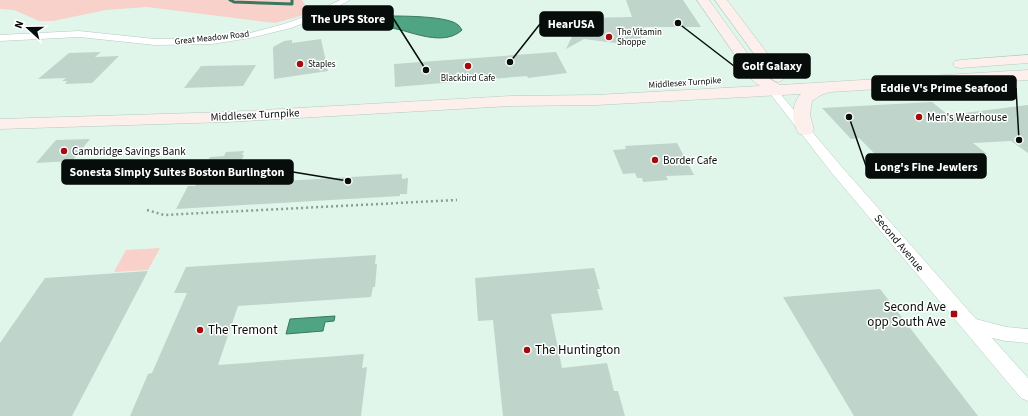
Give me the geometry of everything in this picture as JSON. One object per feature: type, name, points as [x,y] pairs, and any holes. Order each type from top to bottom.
[{"type":"main road","points":[[703,0],[758,78],[777,83]]},
{"type":"main road","points":[[721,0],[777,83]]},
{"type":"main road","points":[[950,65],[1028,59]]},
{"type":"main road","name":"Middlesex Turnpike","points":[[0,124],[226,117],[511,101],[596,100],[777,83],[905,68]]},
{"type":"main road","name":"Middlesex Turnpike","points":[[777,83],[837,87],[1028,74]]},
{"type":"main road","name":"Middlesex Turnpike","points":[[511,101],[586,90],[758,78]]},
{"type":"main road","points":[[805,130],[801,115],[801,105],[804,99],[811,94],[837,87]]},
{"type":"street","name":"Great Meadow Road","points":[[0,38],[78,34],[154,42],[213,40],[258,33],[286,26],[311,17],[346,0]]},
{"type":"street","name":"Second Avenue","points":[[777,83],[777,96],[831,163],[1028,392]]},
{"type":"street","points":[[969,325],[1006,334],[1028,336]]},
{"type":"path","points":[[147,210],[164,215],[457,200]]},
{"type":"shaded area","points":[[0,0],[302,0],[305,5],[320,9],[275,23],[147,7],[106,10],[53,21],[39,21],[14,10],[0,9]]},
{"type":"shaded area","points":[[384,17],[436,18],[453,22],[462,30],[456,35],[432,38],[382,26],[376,23]]},
{"type":"shaded area","points":[[160,248],[148,270],[114,272],[126,250]]},
{"type":"shaded area","points":[[335,316],[334,321],[325,322],[323,331],[286,334],[290,319]]},
{"type":"building","points":[[626,0],[683,0],[701,27],[644,27],[638,46],[584,39],[566,49],[581,18],[632,17]]},
{"type":"building","name":"Staples","points":[[321,39],[328,71],[274,79],[273,47],[284,41],[292,40],[292,43]]},
{"type":"building","points":[[101,52],[95,57],[119,56],[92,83],[65,84],[67,81],[62,81],[66,78],[38,79],[69,53]]},
{"type":"building","points":[[556,52],[567,73],[528,78],[527,76],[395,87],[394,64]]},
{"type":"building","points":[[256,65],[243,86],[184,88],[201,66]]},
{"type":"building","points":[[932,102],[948,115],[1028,105],[1028,153],[1011,141],[973,143],[987,154],[973,155],[976,158],[900,163],[896,159],[881,160],[859,138],[851,139],[822,108]]},
{"type":"building","name":"Cambridge Savings Bank","points":[[90,139],[72,161],[36,163],[56,140]]},
{"type":"building","name":"Border Cafe","points":[[677,143],[694,175],[666,176],[668,180],[643,182],[642,178],[637,178],[635,173],[623,174],[613,150],[626,149],[625,146]]},
{"type":"building","points":[[244,151],[242,155],[244,155],[231,184],[402,174],[402,179],[408,178],[407,194],[400,194],[400,196],[176,209],[188,186],[195,186],[210,157],[224,156],[226,152]]},
{"type":"building","name":"The Tremont","points":[[376,255],[375,264],[377,264],[375,287],[373,287],[371,297],[238,306],[218,365],[364,354],[362,368],[367,367],[361,416],[130,416],[148,374],[152,373],[187,293],[174,293],[186,267]]},
{"type":"building","name":"The Huntington","points":[[594,268],[600,289],[597,289],[603,310],[551,314],[562,368],[607,363],[614,391],[618,391],[625,416],[503,416],[493,320],[478,321],[475,278]]},
{"type":"building","points":[[148,271],[72,416],[0,416],[0,343],[45,278]]},
{"type":"building","points":[[880,289],[978,416],[854,416],[783,297]]},
{"type":"waterway","points":[[230,0],[234,2],[292,4],[292,0]]},
{"type":"place","name":"Golf Galaxy","points":[[678,23]]},
{"type":"place","name":"The Vitamin Shoppe","points":[[609,37]]},
{"type":"place","name":"HearUSA","points":[[510,62]]},
{"type":"place","name":"Staples","points":[[300,64]]},
{"type":"place","name":"Blackbird Cafe","points":[[468,66]]},
{"type":"place","name":"The UPS Store","points":[[426,70]]},
{"type":"place","name":"Long's Fine Jewlers","points":[[849,117]]},
{"type":"place","name":"Men's Wearhouse","points":[[919,117]]},
{"type":"place","name":"Eddie V's Prime Seafood","points":[[1019,140]]},
{"type":"place","name":"Cambridge Savings Bank","points":[[64,151]]},
{"type":"place","name":"Border Cafe","points":[[655,160]]},
{"type":"place","name":"Sonesta Simply Suites Boston Burlington","points":[[348,181]]},
{"type":"place","name":"Second Ave opp South Ave","points":[[954,314]]},
{"type":"place","name":"The Tremont","points":[[200,330]]},
{"type":"place","name":"The Huntington","points":[[527,350]]}]
